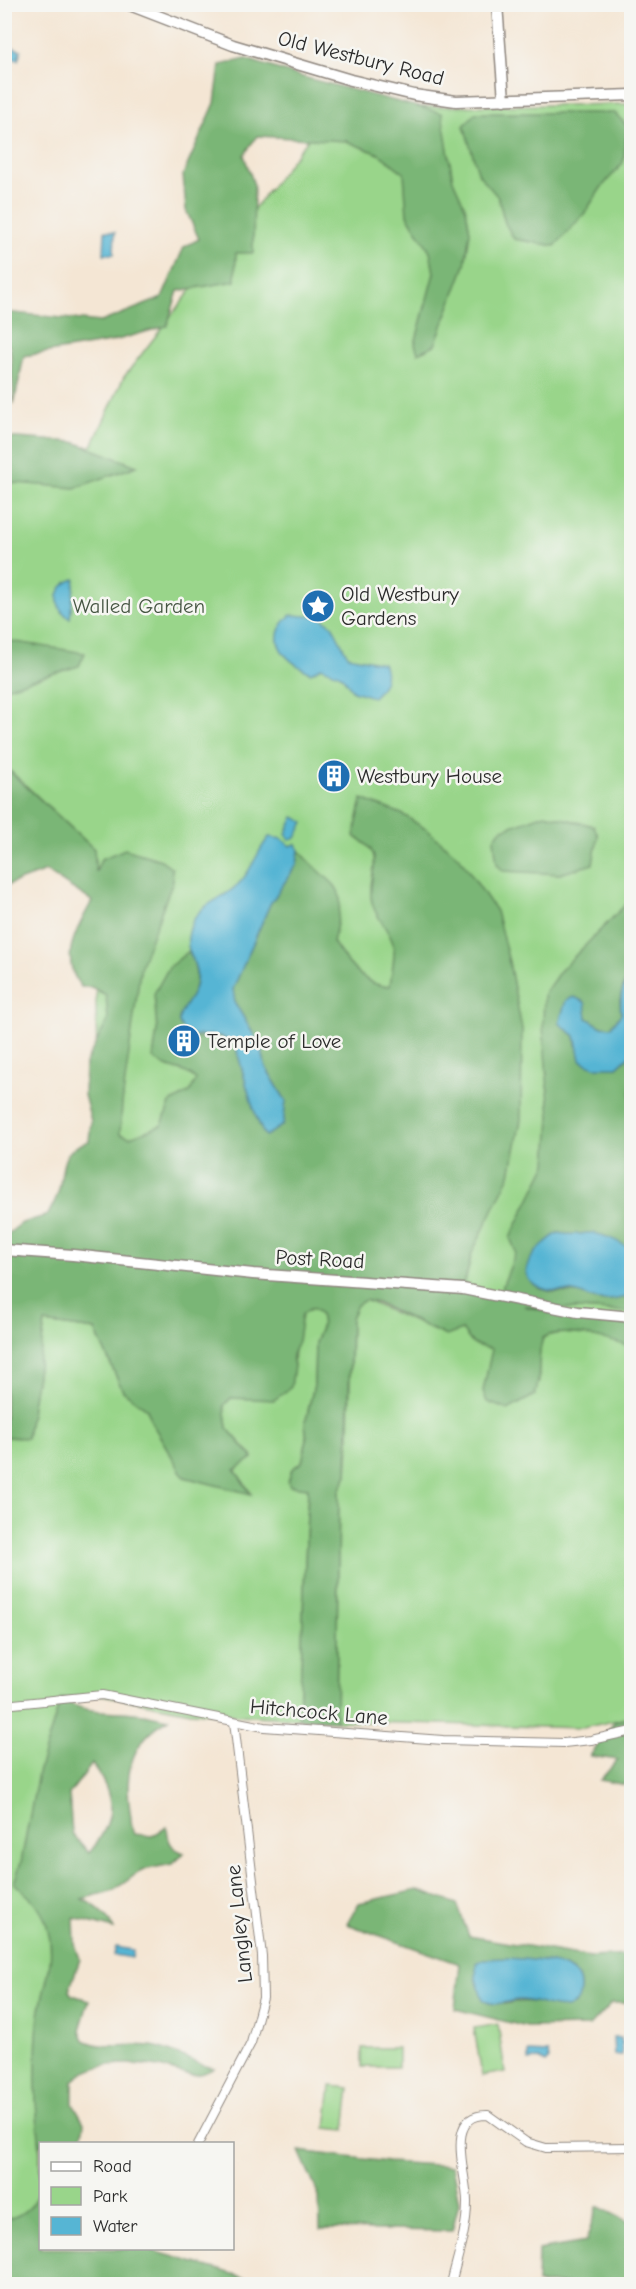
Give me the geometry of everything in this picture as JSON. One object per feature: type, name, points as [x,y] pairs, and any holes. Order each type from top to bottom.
[{"type":"main road","name":"Old Westbury Road","points":[[127,4],[233,45],[388,89],[456,101],[632,95]]},
{"type":"main road","points":[[497,4],[504,100]]},
{"type":"main road","name":"Post Road","points":[[4,1250],[253,1274],[463,1289],[578,1312],[632,1317]]},
{"type":"street","name":"Hitchcock Lane","points":[[4,1705],[102,1695],[234,1722],[318,1733],[539,1743],[591,1740],[632,1731]]},
{"type":"street","name":"Langley Lane","points":[[199,2142],[251,2043],[263,1998],[262,1956],[234,1722]]},
{"type":"street","points":[[451,2284],[467,2203],[459,2151],[460,2139],[467,2122],[472,2117],[488,2115],[526,2142],[546,2148],[632,2147]]},
{"type":"green space","points":[[246,59],[299,76],[442,113],[453,180],[466,209],[470,232],[465,265],[435,345],[418,353],[415,344],[434,273],[430,251],[407,215],[404,173],[379,154],[346,141],[257,136],[244,155],[254,185],[253,253],[236,253],[235,281],[178,291],[167,326],[110,342],[24,356],[14,404],[10,346],[5,344],[5,312],[101,322],[162,298],[184,247],[199,239],[186,210],[183,175],[215,103],[220,65]]},
{"type":"green space","name":"Old Westbury Gardens","points":[[631,104],[631,1305],[608,1311],[99,1230],[94,849],[5,766],[4,446],[92,446],[124,377],[332,108]]},
{"type":"green space","points":[[475,113],[615,113],[628,127],[623,163],[601,188],[584,214],[555,246],[514,239],[505,223],[498,197],[479,175],[464,126]]},
{"type":"green space","points":[[4,437],[74,442],[137,466],[75,488],[5,482]]},
{"type":"green space","points":[[4,640],[85,653],[79,666],[5,688]]},
{"type":"green space","points":[[4,766],[94,849],[96,872],[101,859],[125,849],[161,860],[172,868],[173,881],[141,965],[120,1134],[130,1137],[162,1125],[170,1103],[190,1092],[196,1079],[185,1072],[165,1066],[153,1058],[157,1030],[154,994],[169,967],[189,951],[195,965],[196,979],[193,992],[181,1014],[179,1023],[198,1038],[219,1036],[235,1044],[250,1094],[286,1101],[265,1066],[262,1049],[235,1003],[233,989],[270,904],[297,864],[299,850],[337,888],[340,896],[333,942],[350,965],[364,978],[372,983],[390,986],[394,948],[390,935],[372,903],[374,856],[364,843],[354,836],[362,799],[402,814],[426,829],[460,858],[496,911],[522,1029],[521,1120],[510,1175],[472,1253],[463,1289],[499,1295],[516,1252],[510,1238],[547,1164],[550,1117],[543,1026],[544,994],[560,971],[631,901],[631,979],[624,984],[620,1000],[621,1014],[611,1027],[600,1026],[587,1018],[559,1023],[575,1036],[576,1045],[617,1067],[631,1054],[631,1250],[625,1246],[558,1233],[538,1288],[552,1292],[582,1293],[602,1301],[631,1296],[631,1312],[524,1306],[592,1322],[631,1323],[631,1347],[573,1334],[561,1333],[543,1338],[535,1395],[508,1410],[487,1402],[483,1391],[492,1349],[473,1344],[462,1330],[446,1336],[377,1303],[365,1300],[357,1305],[351,1318],[347,1475],[339,1491],[336,1721],[299,1719],[308,1488],[290,1486],[288,1482],[292,1469],[302,1462],[307,1439],[305,1424],[314,1385],[315,1343],[322,1325],[320,1313],[312,1308],[302,1314],[298,1341],[292,1355],[294,1366],[291,1387],[274,1400],[231,1398],[224,1405],[227,1428],[253,1458],[235,1470],[251,1494],[184,1477],[153,1425],[147,1409],[123,1391],[95,1330],[45,1323],[27,1438],[5,1437],[5,1236],[22,1223],[48,1215],[58,1193],[62,1168],[67,1155],[79,1145],[89,1141],[91,1121],[84,1095],[85,1064],[108,1020],[106,995],[91,987],[81,987],[74,976],[71,965],[72,943],[92,901],[46,871],[5,886]]},
{"type":"green space","points":[[545,814],[594,826],[598,836],[593,864],[560,874],[503,871],[497,864],[494,839],[500,830]]},
{"type":"green space","points":[[365,1300],[446,1336],[462,1329],[473,1344],[493,1349],[539,1382],[538,1351],[543,1338],[561,1333],[586,1335],[631,1347],[631,1717],[583,1728],[336,1721],[339,1491],[347,1475],[351,1318],[357,1304]]},
{"type":"green space","points":[[524,1306],[631,1312],[631,1323],[592,1322]]},
{"type":"green space","points":[[312,1308],[320,1313],[322,1325],[315,1343],[314,1385],[305,1424],[307,1439],[302,1462],[292,1469],[290,1486],[308,1487],[299,1719],[191,1712],[102,1695],[61,1699],[70,2142],[39,2142],[39,2238],[4,2252],[4,1437],[27,1437],[45,1323],[95,1330],[123,1391],[147,1409],[153,1425],[251,1493],[235,1470],[253,1457],[227,1428],[224,1405],[231,1398],[244,1398],[294,1366],[294,1347],[302,1314]]},
{"type":"green space","points":[[61,1698],[79,1707],[97,1711],[139,1713],[169,1719],[156,1727],[138,1747],[130,1770],[128,1797],[134,1834],[152,1836],[167,1827],[171,1843],[184,1853],[172,1864],[142,1870],[114,1890],[82,1899],[101,1911],[114,1929],[74,1918],[75,1944],[80,1959],[69,1991],[72,1995],[89,2000],[80,2030],[84,2040],[93,2044],[111,2046],[148,2045],[214,2068],[194,2075],[159,2067],[126,2064],[102,2066],[81,2074],[73,2081],[73,2104],[84,2123],[81,2142],[39,2143],[36,2043],[50,1964],[50,1940],[42,1913],[14,1883],[21,1862],[38,1773]],"holes":[[[92,1764],[106,1787],[110,1809],[108,1819],[98,1841],[89,1853],[72,1833],[69,1794]]]},
{"type":"green space","points":[[631,1717],[631,1786],[600,1780],[618,1760],[590,1756],[615,1721]]},
{"type":"green space","points":[[417,1890],[457,1904],[469,1936],[590,1957],[631,1955],[631,2003],[612,2003],[590,2026],[527,2027],[455,2009],[460,1964],[347,1924],[359,1903]],"holes":[[[533,1960],[556,1964],[576,1975],[580,1989],[573,2005],[538,2002],[504,2004]]]},
{"type":"green space","points":[[498,2024],[505,2072],[482,2076],[474,2028]]},
{"type":"green space","points":[[362,2048],[398,2048],[398,2067],[362,2067]]},
{"type":"green space","points":[[331,2086],[350,2088],[345,2130],[326,2128]]},
{"type":"green space","points":[[299,2151],[388,2162],[452,2166],[459,2203],[452,2231],[320,2229],[319,2196]]},
{"type":"green space","points":[[39,2188],[39,2250],[150,2250],[268,2284],[5,2284],[5,2219],[19,2215],[36,2197]]},
{"type":"green space","points":[[597,2206],[631,2223],[631,2284],[537,2284],[538,2250],[586,2242]]},
{"type":"water","points":[[5,45],[21,50],[18,60],[5,56]]},
{"type":"water","points":[[105,231],[115,232],[114,254],[104,254]]},
{"type":"water","points":[[75,579],[70,618],[60,609],[58,597],[63,586]]},
{"type":"water","points":[[291,615],[320,617],[332,625],[348,656],[383,663],[385,677],[377,693],[373,697],[353,691],[341,675],[321,667],[311,673],[286,656],[278,641],[278,633]]},
{"type":"water","points":[[294,817],[304,822],[296,838],[290,840],[286,834]]},
{"type":"water","points":[[269,837],[282,839],[290,846],[296,844],[299,850],[297,864],[270,904],[233,989],[235,1003],[262,1049],[265,1066],[286,1101],[283,1125],[266,1136],[258,1122],[235,1044],[219,1036],[189,1034],[181,1027],[179,1018],[194,990],[196,981],[195,967],[188,944],[191,925],[196,915],[242,880]]},
{"type":"water","points":[[629,978],[632,979],[631,1054],[617,1067],[594,1067],[580,1060],[575,1036],[559,1023],[566,1000],[574,997],[585,1002],[587,1018],[600,1026],[611,1027],[621,1014],[621,995]]},
{"type":"water","points":[[558,1233],[598,1234],[631,1250],[631,1296],[600,1300],[575,1292],[545,1290],[531,1282],[527,1275],[530,1259]]},
{"type":"water","points":[[116,1947],[133,1950],[132,1958],[114,1955]]},
{"type":"water","points":[[506,1958],[563,1966],[578,1979],[580,1988],[577,2002],[567,2007],[553,2007],[525,2000],[496,2004],[483,2000],[476,1979],[476,1963],[483,1959]]},
{"type":"water","points":[[613,2038],[621,2038],[622,2055],[614,2055]]},
{"type":"water","points":[[529,2052],[548,2053],[549,2060],[546,2063],[539,2059],[529,2061]]},
{"type":"place","name":"Old Westbury Gardens","points":[[318,606]]},
{"type":"place","name":"Westbury House","points":[[334,776]]},
{"type":"place","name":"Temple of Love","points":[[184,1041]]},
{"type":"park label","name":"Walled Garden","points":[[139,606]]}]
